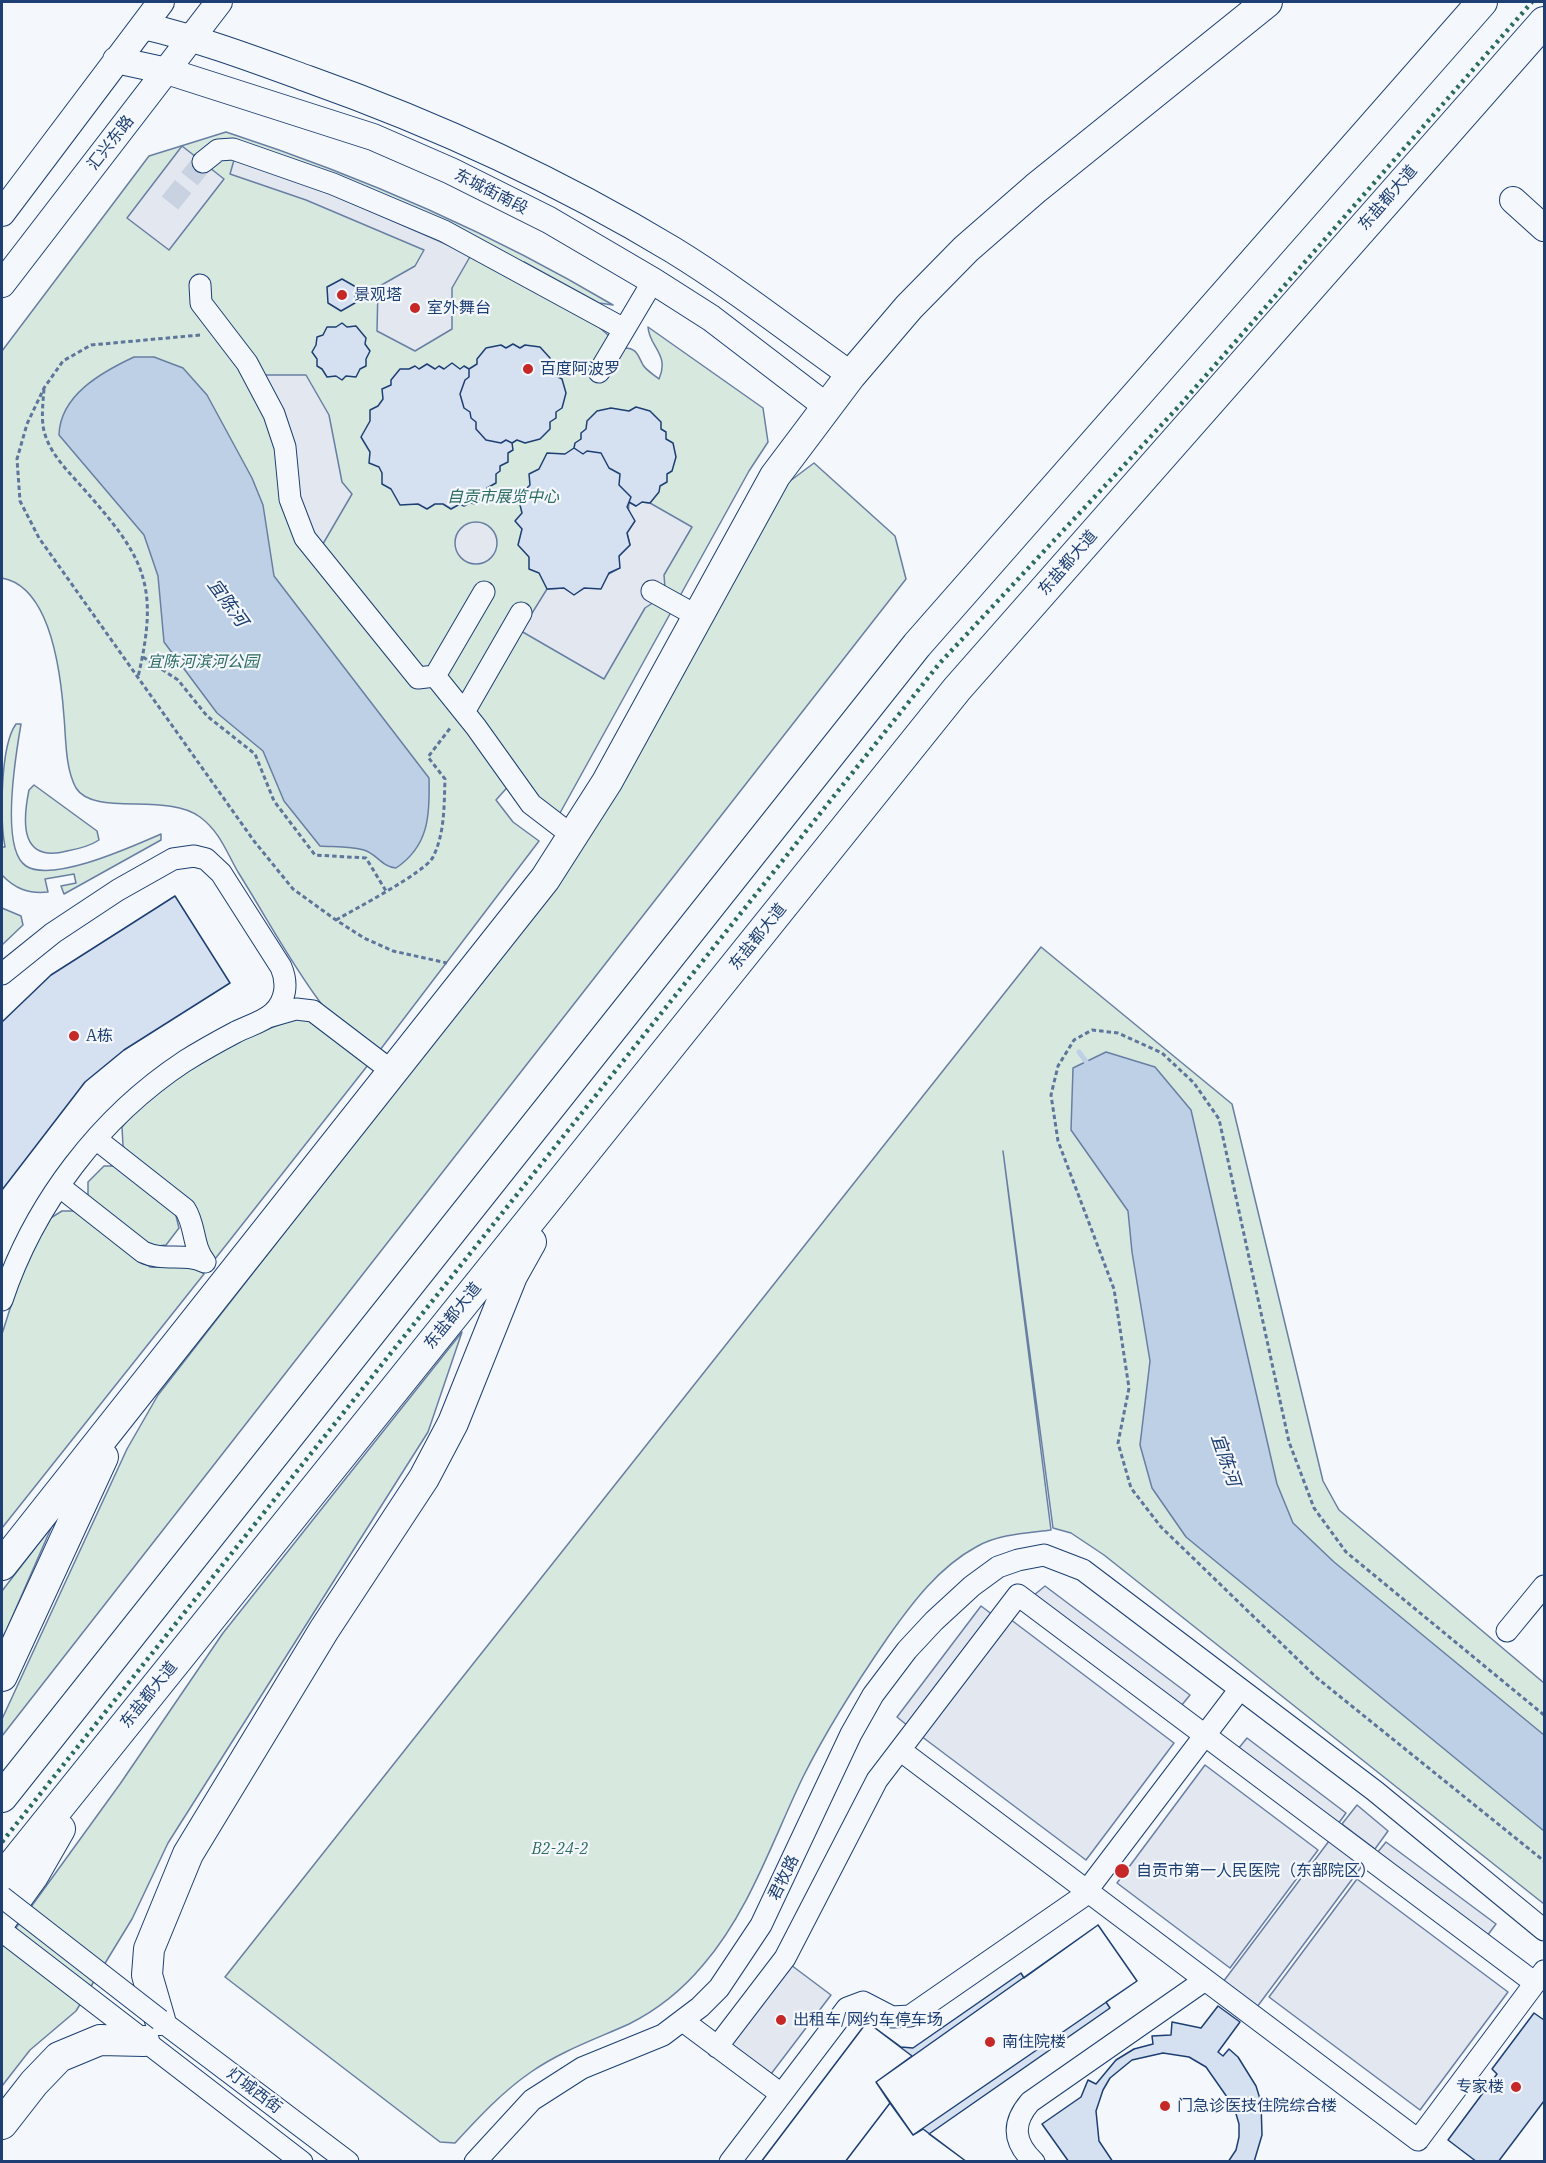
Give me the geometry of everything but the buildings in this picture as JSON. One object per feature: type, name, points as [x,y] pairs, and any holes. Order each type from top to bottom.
[{"type":"highway","points":[[2,1565],[12,1540],[128,1406],[216,1271],[393,1072],[475,970],[574,837],[775,476],[851,375],[909,307],[966,249],[1036,188],[1268,2]]},
{"type":"highway","points":[[5,1792],[917,645],[1482,2]]},
{"type":"highway","name":"东盐都大道","points":[[2,1878],[957,689],[1545,22]]},
{"type":"highway","points":[[2,2124],[34,2083],[59,2057],[100,2040],[152,2031],[147,1975],[149,1949],[188,1854],[324,1630],[424,1478],[457,1413],[512,1276],[573,1167]]},
{"type":"highway","points":[[2,1676],[128,1406]]},
{"type":"highway","points":[[2,1919],[33,1876],[104,1751]]},
{"type":"main road","points":[[2,213],[161,2]]},
{"type":"main road","name":"汇兴东路","points":[[2,284],[219,2]]},
{"type":"main road","points":[[144,26],[192,37],[390,108],[467,141],[567,189],[673,250],[734,290],[851,375]]},
{"type":"main road","name":"东城街南段","points":[[116,60],[167,71],[373,137],[451,171],[549,220],[652,281],[711,318],[826,406]]},
{"type":"main road","points":[[1513,200],[1545,228]]},
{"type":"street","points":[[203,162],[218,150],[233,149],[333,184],[454,236],[624,328]]},
{"type":"street","points":[[599,372],[652,281]]},
{"type":"street","points":[[200,285],[201,303],[255,376],[274,414],[285,447],[293,512],[305,538],[418,678],[435,676]]},
{"type":"street","points":[[652,591],[698,616]]},
{"type":"street","points":[[435,676],[484,592]]},
{"type":"street","points":[[464,712],[521,613]]},
{"type":"street","points":[[435,676],[531,804],[574,837]]},
{"type":"street","points":[[2,974],[53,933],[118,890],[173,859],[194,856],[212,863],[221,873],[302,1000],[393,1072]]},
{"type":"street","points":[[2,1300],[32,1230],[59,1186],[96,1139],[127,1107],[172,1071],[218,1042],[272,1014],[284,996],[285,983],[281,967]]},
{"type":"street","points":[[264,1019],[296,1009],[320,1015]]},
{"type":"street","points":[[96,1139],[184,1209],[192,1224],[195,1246],[216,1271]]},
{"type":"street","points":[[59,1186],[143,1252],[155,1257],[188,1256],[216,1271]]},
{"type":"street","name":"君牧路","points":[[475,2162],[532,2100],[582,2068],[639,2047],[683,2021],[718,1988],[749,1946],[775,1899],[851,1734],[873,1695],[907,1650],[972,1586],[998,1567],[1044,1555],[1083,1570],[1240,1689]]},
{"type":"street","points":[[1507,1631],[1545,1586]]},
{"type":"street","points":[[717,2047],[785,1958],[877,1780],[1018,1595],[1204,1735],[1540,1977],[1418,2140],[900,1750]]},
{"type":"street","points":[[730,2162],[850,2005],[868,2002],[892,2017],[910,2016],[1082,1897],[1240,1689],[1375,1791],[1545,1930]]},
{"type":"street","points":[[2,1897],[152,2031]]},
{"type":"street","points":[[2,1931],[152,2031]]},
{"type":"street","points":[[1034,2162],[1024,2152],[1016,2131],[1017,2120],[1030,2102],[1204,1980]]},
{"type":"street","points":[[683,2021],[781,2094]]},
{"type":"street","name":"灯城西街","points":[[152,2031],[302,2162]]},
{"type":"street","name":"灯城西街","points":[[152,2031],[348,2162]]},
{"type":"path","points":[[223,332],[91,345],[63,361],[44,388],[27,424],[18,459],[20,501],[39,538],[254,841],[293,889],[364,938],[393,951],[475,970]]},
{"type":"path","points":[[44,388],[43,429],[54,455],[113,522],[136,556],[148,596],[148,634],[138,677]]},
{"type":"path","points":[[142,657],[178,680],[207,716],[255,754],[274,801],[315,855],[366,858],[386,891]]},
{"type":"path","points":[[336,920],[433,860],[442,827],[445,779],[428,758],[464,712]]},
{"type":"path","points":[[1545,1715],[1346,1552],[1314,1508],[1289,1442],[1219,1119],[1194,1083],[1162,1053],[1118,1033],[1092,1030],[1074,1040],[1058,1066],[1051,1095],[1058,1141],[1114,1289],[1128,1388],[1118,1443],[1131,1488],[1161,1527],[1317,1678],[1545,1861]]},
{"type":"green space","points":[[226,132],[375,187],[520,253],[613,305],[599,303],[524,262],[623,348],[634,351],[644,367],[659,379],[662,370],[661,357],[649,334],[648,327],[763,408],[768,442],[749,471],[560,813],[536,797],[520,773],[496,800],[513,822],[539,841],[380,1050],[340,1021],[320,1002],[288,955],[222,842],[207,823],[186,810],[151,804],[98,801],[85,797],[76,788],[68,762],[60,679],[50,635],[32,598],[19,585],[2,578],[2,351],[149,156]]},
{"type":"green space","points":[[814,463],[895,536],[906,579],[2,1736],[2,1719],[127,1449],[158,1395],[538,906],[786,484]]},
{"type":"green space","points":[[16,724],[21,724],[14,777],[12,821],[18,856],[26,866],[38,870],[73,867],[113,854],[161,834],[161,840],[64,894],[61,886],[76,883],[74,874],[45,879],[48,892],[23,889],[7,880],[2,875],[2,847],[5,847],[2,819],[4,765],[11,734]]},
{"type":"green space","points":[[34,785],[97,831],[99,840],[80,848],[52,853],[41,851],[33,846],[28,838],[26,816],[29,790]]},
{"type":"green space","points":[[2,908],[21,916],[23,925],[2,945]]},
{"type":"green space","name":"B2-24-2","points":[[1041,947],[1232,1104],[1323,1481],[1339,1510],[1544,1683],[1544,1904],[1104,1555],[1071,1533],[1053,1528],[1003,1151],[1051,1530],[1003,1537],[976,1547],[938,1575],[917,1599],[865,1671],[822,1740],[734,1922],[703,1965],[687,1982],[659,2006],[629,2024],[542,2065],[501,2096],[455,2143],[440,2142],[225,1977]]},
{"type":"green space","points":[[297,1018],[307,1019],[368,1065],[215,1259],[206,1252],[123,1146],[122,1127],[158,1091],[202,1061],[250,1037]]},
{"type":"green space","points":[[104,1166],[115,1166],[175,1212],[179,1228],[166,1245],[151,1247],[88,1197],[88,1182]]},
{"type":"green space","points":[[62,1211],[74,1211],[150,1267],[185,1266],[197,1269],[204,1274],[2,1528],[2,1334],[21,1274],[49,1219]]},
{"type":"green space","points":[[462,1332],[428,1432],[168,1843],[132,1919],[76,2011],[30,2050],[2,2086],[2,1947],[120,1784],[223,1633]]},
{"type":"green space","points":[[52,1526],[6,1631],[2,1638],[2,1591]]},
{"type":"shaded area","points":[[182,146],[224,179],[169,250],[127,218]]},
{"type":"shaded area","name":"室外舞台","points":[[234,160],[315,187],[471,255],[452,288],[452,329],[415,351],[377,331],[378,287],[415,266],[424,250],[306,200],[230,174]]},
{"type":"shaded area","points":[[261,375],[306,375],[329,415],[342,482],[352,494],[320,549],[312,539]]},
{"type":"shaded area","points":[[629,502],[636,506],[642,502],[650,503],[692,527],[664,575],[665,588],[654,602],[645,608],[604,679],[521,631],[547,589],[564,588],[574,594],[619,568],[619,556],[630,545],[627,533]]},
{"type":"shaded area","points":[[476,522],[484,523],[491,528],[496,535],[496,551],[491,558],[484,563],[476,564],[468,563],[461,558],[456,551],[455,543],[456,535],[461,528],[468,523]]},
{"type":"shaded area","points":[[1045,1586],[1190,1695],[1181,1706],[1033,1596]]},
{"type":"shaded area","points":[[981,1606],[993,1615],[908,1726],[897,1717]]},
{"type":"shaded area","points":[[1010,1619],[1174,1743],[1086,1860],[921,1736]]},
{"type":"shaded area","points":[[1247,1738],[1346,1813],[1338,1824],[1238,1749]]},
{"type":"shaded area","points":[[1205,1765],[1318,1850],[1230,1968],[1117,1883]]},
{"type":"shaded area","points":[[1357,1805],[1388,1831],[1375,1849],[1342,1824]]},
{"type":"shaded area","points":[[1329,1841],[1362,1866],[1257,2007],[1223,1982]]},
{"type":"shaded area","points":[[1386,1842],[1496,1924],[1487,1936],[1377,1853]]},
{"type":"shaded area","points":[[1357,1879],[1508,1992],[1420,2110],[1269,1997]]},
{"type":"shaded area","name":"出租车/网约车停车场","points":[[791,1965],[831,1995],[771,2074],[731,2044]]},
{"type":"water","points":[[134,357],[154,357],[183,368],[207,395],[252,478],[263,505],[274,576],[429,778],[428,817],[421,840],[407,859],[396,868],[364,850],[320,846],[284,801],[263,751],[217,713],[164,642],[158,576],[144,535],[59,435],[61,421],[75,397],[96,378]]},
{"type":"water","points":[[1106,1052],[1155,1067],[1191,1110],[1277,1484],[1293,1523],[1334,1562],[1544,1735],[1544,1831],[1186,1537],[1152,1488],[1140,1445],[1150,1361],[1132,1252],[1128,1211],[1071,1130],[1073,1068]]},
{"type":"waterway","name":"宜陈河","points":[[1079,1052],[1090,1067]]},
{"type":"tunnel","points":[[170,203],[203,162]]},
{"type":"hedge","points":[[2,1842],[939,664],[1181,404],[1532,2]]},
{"type":"place","name":"景观塔","points":[[342,295]]},
{"type":"place","name":"室外舞台","points":[[415,308]]},
{"type":"place","name":"百度阿波罗","points":[[528,369]]},
{"type":"place","name":"A栋","points":[[74,1036]]},
{"type":"place","name":"自贡市第一人民医院（东部院区）","points":[[1122,1871]]},
{"type":"place","name":"出租车/网约车停车场","points":[[781,2020]]},
{"type":"place","name":"南住院楼","points":[[990,2042]]},
{"type":"place","name":"专家楼","points":[[1516,2087]]},
{"type":"place","name":"门急诊医技住院综合楼","points":[[1165,2106]]},
{"type":"park label","name":"自贡市展览中心","points":[[503,497]]},
{"type":"park label","name":"宜陈河滨河公园","points":[[203,662]]}]
